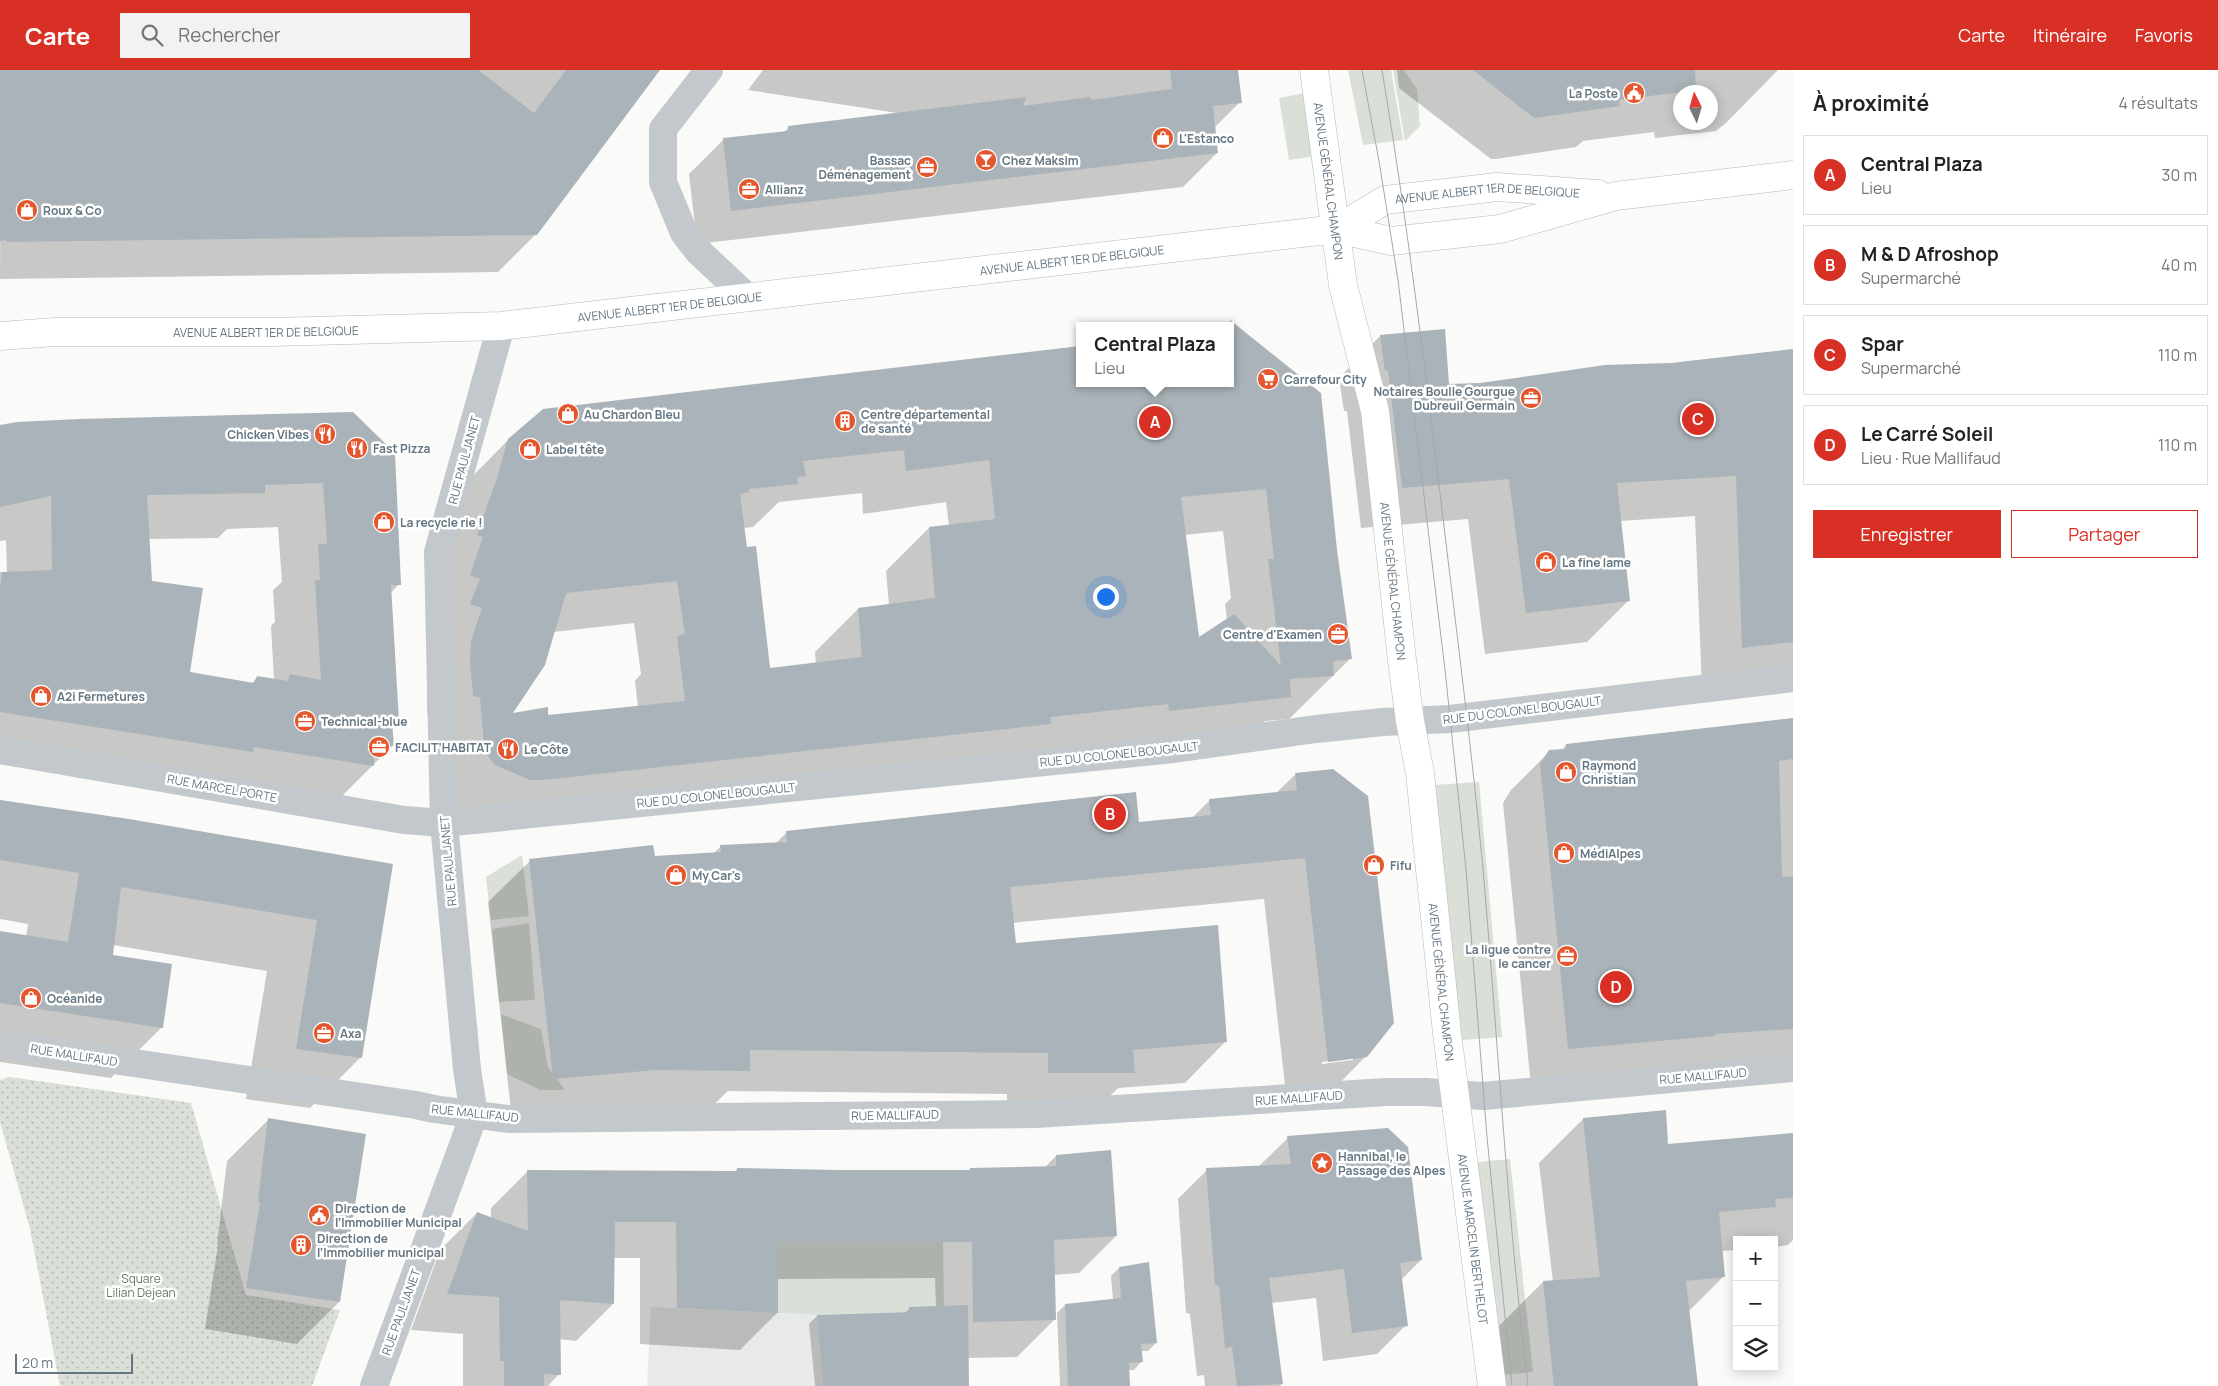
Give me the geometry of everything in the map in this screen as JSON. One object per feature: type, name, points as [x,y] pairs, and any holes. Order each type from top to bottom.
[{"type":"main road","name":"AVENUE GÉNÉRAL CHAMPON","points":[[1314,70],[1343,285],[1375,411],[1410,721],[1420,773],[1455,1094]]},
{"type":"main road","name":"AVENUE ALBERT 1ER DE BELGIQUE","points":[[0,336],[55,332],[273,332],[501,326],[1337,230],[1391,241],[1500,229],[1616,196],[1793,176]]},
{"type":"main road","name":"AVENUE ALBERT 1ER DE BELGIQUE","points":[[1337,230],[1385,200],[1453,191],[1496,187],[1616,196]]},
{"type":"main road","name":"AVENUE MARCELIN BERTHELOT","points":[[1455,1094],[1492,1386]]},
{"type":"street","points":[[709,70],[663,129],[663,182],[684,233],[698,251],[747,297]]},
{"type":"street","name":"RUE PAUL JANET","points":[[374,1386],[474,1115],[467,1069],[444,823],[438,552],[501,326]]},
{"type":"street","name":"RUE DU COLONEL BOUGAULT","points":[[444,823],[1174,749],[1316,729],[1450,719],[1793,678]]},
{"type":"street","name":"RUE MARCEL PORTE","points":[[0,750],[404,820],[444,823]]},
{"type":"street","name":"RUE MALLIFAUD","points":[[0,1043],[474,1115],[518,1119],[1036,1114],[1386,1092],[1483,1096],[1793,1068]]},
{"type":"shaded area","points":[[651,1307],[817,1315],[823,1386],[647,1386]]},
{"type":"green space","points":[[1348,70],[1391,70],[1403,140],[1363,145]]},
{"type":"green space","points":[[1393,70],[1404,70],[1417,89],[1420,126],[1405,141]]},
{"type":"green space","points":[[1305,93],[1316,156],[1289,160],[1279,98]]},
{"type":"green space","points":[[1479,782],[1502,1037],[1462,1040],[1434,785]]},
{"type":"green space","points":[[522,855],[529,916],[491,920],[486,877]]},
{"type":"green space","points":[[529,923],[535,1000],[499,1002],[492,929]]},
{"type":"green space","points":[[501,1014],[541,1029],[548,1067],[565,1090],[540,1090],[507,1074]]},
{"type":"green space","name":"Square Lilian Dejean","points":[[10,1077],[191,1103],[246,1295],[340,1310],[312,1386],[60,1386],[30,1229],[0,1122],[0,1080]]},
{"type":"green space","points":[[1510,1159],[1533,1372],[1500,1375],[1477,1162]]},
{"type":"green space","points":[[943,1242],[944,1312],[909,1307],[909,1312],[817,1315],[778,1313],[778,1243]]},
{"type":"building","points":[[0,70],[478,70],[534,113],[566,70],[660,70],[537,235],[7,242],[6,240],[0,241]]},
{"type":"building","points":[[1170,70],[1238,70],[1242,103],[1213,106],[1218,153],[731,211],[723,138],[788,131],[788,126],[1026,97],[1023,106],[1090,97],[1091,100],[1172,89]]},
{"type":"building","points":[[1473,70],[1695,70],[1696,85],[1673,85],[1673,93],[1619,100],[1620,106],[1534,118]]},
{"type":"building","points":[[1234,323],[1321,393],[1337,550],[1352,659],[1333,661],[1334,676],[1290,679],[1291,697],[1169,711],[1168,704],[1051,717],[1051,724],[530,780],[495,765],[485,755],[480,697],[473,696],[470,663],[471,641],[482,608],[470,604],[480,579],[470,575],[483,537],[477,535],[497,478],[508,439],[543,409],[1076,346],[1076,387],[1234,387]],"holes":[[[904,450],[906,471],[989,460],[995,519],[929,527],[935,598],[858,608],[862,657],[770,668],[756,546],[747,547],[740,494],[749,492],[749,489],[798,484],[797,477],[806,476],[803,461]],[[1266,489],[1274,559],[1268,559],[1281,666],[1234,614],[1199,637],[1181,497]],[[677,581],[685,634],[677,636],[685,701],[548,715],[548,707],[513,713],[545,665],[566,593]]]},
{"type":"building","points":[[1445,329],[1449,384],[1480,383],[1605,365],[1671,363],[1793,349],[1793,642],[1742,648],[1736,476],[1617,483],[1630,601],[1526,613],[1509,479],[1402,488],[1388,370],[1385,371],[1380,335]]},
{"type":"building","points":[[353,412],[395,453],[401,585],[391,585],[399,721],[392,722],[394,746],[374,747],[374,766],[254,747],[253,752],[0,712],[0,588],[2,572],[52,570],[51,496],[0,507],[0,425],[17,422]],"holes":[[[323,483],[327,544],[318,544],[320,580],[315,580],[321,680],[290,674],[288,681],[257,676],[254,683],[190,672],[203,588],[152,581],[147,495],[265,493],[265,485]]]},
{"type":"building","points":[[1793,718],[1793,759],[1779,761],[1782,877],[1793,876],[1793,1029],[1715,1034],[1715,1036],[1568,1049],[1540,764],[1549,750],[1566,749],[1566,744]]},
{"type":"building","points":[[1333,769],[1368,796],[1394,1023],[1367,1057],[1328,1062],[1305,858],[1010,887],[1016,943],[1218,925],[1227,1042],[1133,1050],[1135,1073],[1048,1073],[1048,1053],[750,1050],[750,1071],[656,1070],[553,1079],[529,859],[653,845],[655,856],[721,852],[720,845],[787,842],[786,831],[1136,792],[1139,822],[1211,815],[1209,799],[1297,790],[1295,773]]},
{"type":"building","points":[[0,800],[129,819],[393,864],[362,1058],[296,1049],[317,920],[121,887],[113,955],[172,964],[163,1028],[0,1003],[0,931],[68,942],[79,873],[0,860]]},
{"type":"building","points":[[1666,1110],[1668,1144],[1793,1133],[1793,1198],[1775,1199],[1776,1207],[1719,1212],[1725,1277],[1686,1281],[1698,1386],[1554,1386],[1543,1281],[1600,1277],[1583,1118]]},
{"type":"building","name":"Direction de l’Immobilier municipal","points":[[268,1118],[366,1134],[340,1302],[246,1288],[260,1203],[258,1201]]},
{"type":"building","points":[[1388,1128],[1408,1147],[1422,1260],[1400,1263],[1408,1326],[1352,1333],[1344,1269],[1269,1278],[1283,1384],[1237,1386],[1232,1347],[1225,1348],[1219,1285],[1215,1285],[1206,1168],[1291,1164],[1287,1136]]},
{"type":"building","points":[[1111,1150],[1117,1236],[1054,1240],[1056,1320],[973,1322],[972,1242],[778,1243],[778,1313],[677,1308],[676,1222],[615,1222],[614,1304],[560,1300],[561,1375],[544,1374],[544,1386],[504,1386],[504,1361],[500,1361],[499,1297],[447,1294],[477,1212],[528,1231],[527,1170],[737,1171],[737,1168],[970,1170],[970,1168],[1056,1166],[1056,1155]]},
{"type":"building","points":[[1149,1262],[1157,1343],[1141,1344],[1143,1362],[1129,1363],[1130,1386],[1068,1386],[1065,1304],[1121,1298],[1119,1267]]},
{"type":"building","points":[[968,1305],[969,1386],[823,1386],[817,1315],[909,1312],[909,1307]]},
{"type":"tram line","points":[[1362,70],[1398,280],[1445,670],[1466,869],[1487,1137],[1512,1386]]},
{"type":"tram line","points":[[1382,70],[1415,294],[1474,781],[1483,869],[1514,1257],[1528,1386]]},
{"type":"place","name":"La Poste","points":[[1634,93]]},
{"type":"place","name":"L'Estanco","points":[[1163,138]]},
{"type":"place","name":"Chez Maksim","points":[[986,160]]},
{"type":"place","name":"Bassac Déménagement","points":[[927,167]]},
{"type":"place","name":"Allianz","points":[[749,189]]},
{"type":"place","name":"Roux & Co","points":[[27,210]]},
{"type":"place","name":"Carrefour City","points":[[1268,379]]},
{"type":"place","name":"Notaires Boulle Gourgue Dubreuil Germain","points":[[1531,398]]},
{"type":"place","name":"Au Chardon Bleu","points":[[568,414]]},
{"type":"place","name":"Spar","points":[[1698,419]]},
{"type":"place","name":"Centre départemental de santé","points":[[845,421]]},
{"type":"place","name":"Central Plaza","points":[[1155,422]]},
{"type":"place","name":"Chicken Vibes","points":[[325,434]]},
{"type":"place","name":"Fast Pizza","points":[[357,448]]},
{"type":"place","name":"Label tête","points":[[530,449]]},
{"type":"place","name":"La recycle rie !","points":[[384,522]]},
{"type":"place","name":"La fine lame","points":[[1546,562]]},
{"type":"place","name":"Centre d'Examen","points":[[1338,634]]},
{"type":"place","name":"A2i Fermetures","points":[[41,696]]},
{"type":"place","name":"Technical-blue","points":[[305,721]]},
{"type":"place","name":"FACILIT’HABITAT","points":[[379,747]]},
{"type":"place","name":"Le Côte","points":[[508,749]]},
{"type":"place","name":"Raymond Christian","points":[[1566,772]]},
{"type":"place","name":"M & D Afroshop","points":[[1110,814]]},
{"type":"place","name":"MédiAlpes","points":[[1564,853]]},
{"type":"place","name":"Fifu","points":[[1374,865]]},
{"type":"place","name":"My Car's","points":[[676,875]]},
{"type":"place","name":"La ligue contre le cancer","points":[[1567,956]]},
{"type":"place","name":"Le Carré Soleil","points":[[1616,987]]},
{"type":"place","name":"Océanide","points":[[31,998]]},
{"type":"place","name":"Axa","points":[[324,1033]]},
{"type":"place","name":"Hannibal, le Passage des Alpes","points":[[1322,1163]]},
{"type":"place","name":"Direction de l’Immobilier Municipal","points":[[319,1215]]},
{"type":"place","name":"Direction de l’Immobilier municipal","points":[[301,1245]]}]
